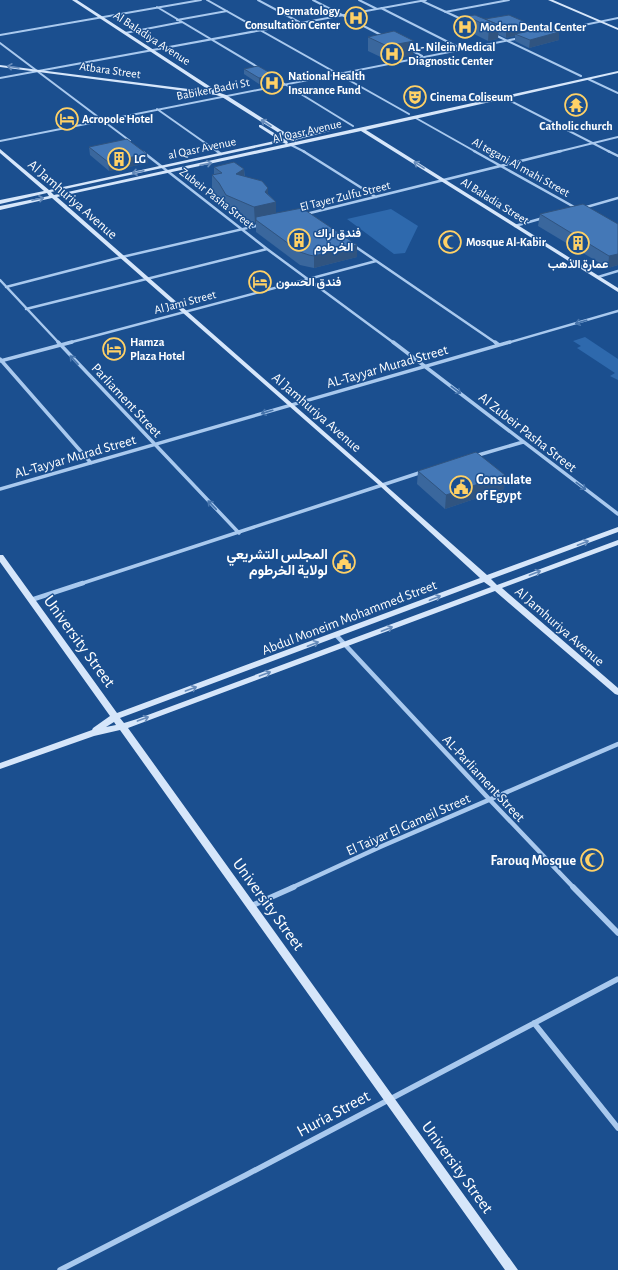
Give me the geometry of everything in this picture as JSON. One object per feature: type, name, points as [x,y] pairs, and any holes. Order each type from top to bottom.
[{"type":"main road","name":"Al Baladiya Avenue","points":[[74,0],[152,50],[291,146]]},
{"type":"main road","points":[[550,0],[618,29]]},
{"type":"main road","name":"Atbara Street","points":[[0,66],[218,96]]},
{"type":"main road","points":[[409,114],[618,69]]},
{"type":"main road","name":"Al Qasr Avenue","points":[[0,208],[291,146],[300,146],[362,129],[618,72]]},
{"type":"main road","name":"Al Baladiya Avenue","points":[[218,96],[224,96],[292,139],[300,146]]},
{"type":"main road","name":"al Qasr Avenue","points":[[0,202],[409,114]]},
{"type":"main road","name":"Al Baladia Street","points":[[362,129],[618,290]]},
{"type":"main road","name":"Al Jamhuriya Avenue","points":[[0,150],[382,484],[496,588],[618,692]]},
{"type":"main road","name":"Abdul Moneim Mohammed Street","points":[[92,733],[115,717],[618,529]]},
{"type":"main road","name":"Abdul Moneim Mohammed Street","points":[[0,766],[92,733],[122,727],[618,542]]},
{"type":"main road","name":"University Street","points":[[0,556],[512,1270]]},
{"type":"street","points":[[0,35],[201,0]]},
{"type":"street","points":[[207,0],[409,114]]},
{"type":"street","points":[[258,0],[299,22]]},
{"type":"street","points":[[313,0],[389,39]]},
{"type":"street","points":[[359,0],[377,9]]},
{"type":"street","points":[[420,0],[473,25]]},
{"type":"street","points":[[0,78],[299,22],[426,0]]},
{"type":"street","points":[[445,12],[509,0]]},
{"type":"street","points":[[157,7],[353,126]]},
{"type":"street","points":[[381,8],[462,49]]},
{"type":"street","points":[[177,20],[228,11]]},
{"type":"street","points":[[547,33],[618,18]]},
{"type":"street","points":[[125,32],[182,22]]},
{"type":"street","points":[[488,31],[581,76]]},
{"type":"street","name":"Babiker Badri St","points":[[224,96],[422,56],[524,38]]},
{"type":"street","points":[[0,42],[133,144]]},
{"type":"street","points":[[402,46],[422,56]]},
{"type":"street","points":[[588,79],[618,93]]},
{"type":"street","name":"Babiker Badri St","points":[[0,141],[218,96]]},
{"type":"street","points":[[503,97],[618,156]]},
{"type":"street","points":[[157,109],[221,154]]},
{"type":"street","name":"Al tegani Al mahi Street","points":[[414,117],[584,213]]},
{"type":"street","name":"El Tayer Zulfu Street","points":[[301,216],[618,137]]},
{"type":"street","points":[[300,146],[376,197]]},
{"type":"street","name":"Zubeir Pasha Street","points":[[138,148],[244,229],[267,249],[425,366]]},
{"type":"street","points":[[570,211],[618,198]]},
{"type":"street","points":[[308,214],[313,217]]},
{"type":"street","points":[[515,226],[550,216]]},
{"type":"street","points":[[6,287],[122,257],[265,224]]},
{"type":"street","points":[[350,243],[499,345]]},
{"type":"street","points":[[26,309],[267,249]]},
{"type":"street","name":"Al Jami Street","points":[[0,360],[376,261]]},
{"type":"street","points":[[598,277],[618,272]]},
{"type":"street","name":"Parliament Street","points":[[0,280],[154,445],[239,533]]},
{"type":"street","name":"AL-Tayyar Murad Street","points":[[0,489],[618,311]]},
{"type":"street","points":[[0,360],[91,462]]},
{"type":"street","name":"Al Zubeir Pasha Street","points":[[425,366],[618,514]]},
{"type":"street","points":[[473,457],[523,442]]},
{"type":"street","points":[[31,600],[239,533],[382,484],[429,470]]},
{"type":"street","name":"AL-Parliament Street","points":[[336,635],[618,934]]},
{"type":"street","name":"El Taiyar El Gameil Street","points":[[251,906],[380,847],[618,744]]},
{"type":"street","name":"Huria Street","points":[[60,1270],[246,1175],[618,979]]},
{"type":"street","points":[[534,1023],[618,1128]]},
{"type":"shaded area","points":[[391,209],[418,226],[405,253],[394,254],[347,219]]},
{"type":"shaded area","points":[[585,337],[618,359],[618,380],[610,376],[615,373],[577,348],[581,346],[573,341]]},
{"type":"building","points":[[475,15],[499,25],[489,27],[467,16]]},
{"type":"building","points":[[509,15],[532,25],[506,30],[485,19]]},
{"type":"building","points":[[540,29],[559,32],[530,40],[515,34]]},
{"type":"building","points":[[394,31],[414,41],[387,46],[368,37]]},
{"type":"building","points":[[258,66],[274,75],[259,78],[244,69]]},
{"type":"building","points":[[127,139],[147,154],[108,162],[89,147]]},
{"type":"building","points":[[234,162],[244,169],[236,174],[262,181],[268,188],[265,192],[276,202],[254,207],[226,195],[212,175],[222,173],[214,167]]},
{"type":"building","points":[[583,204],[618,224],[618,254],[609,256],[540,214]]},
{"type":"building","points":[[302,208],[357,245],[314,256],[309,255],[300,252],[256,220],[256,217]]},
{"type":"building","points":[[476,452],[505,475],[446,495],[418,471]]},
{"type":"place","name":"Dermatology Consultation Center","points":[[356,18]]},
{"type":"place","name":"Modern Dental Center","points":[[465,27]]},
{"type":"place","name":"AL- Nilein Medical Diagnostic Center","points":[[392,54]]},
{"type":"place","name":"National Health Insurance Fund","points":[[272,83]]},
{"type":"place","name":"Cinema Coliseum","points":[[415,97]]},
{"type":"place","name":"Catholic church","points":[[576,105]]},
{"type":"place","name":"Acropole Hotel","points":[[67,119]]},
{"type":"place","name":"LG","points":[[119,159]]},
{"type":"place","name":"فندق اراك الخرطوم","points":[[299,240]]},
{"type":"place","name":"Mosque Al-Kabir","points":[[450,242]]},
{"type":"place","name":"عمارة الذهب","points":[[578,243]]},
{"type":"place","name":"فندق الحسون","points":[[260,282]]},
{"type":"place","name":"Hamza Plaza Hotel","points":[[114,349]]},
{"type":"place","name":"Consulate of Egypt","points":[[461,487]]},
{"type":"place","name":"المجلس التشريعي لولاية الخرطوم","points":[[344,562]]},
{"type":"place","name":"Farouq Mosque","points":[[592,860]]}]
